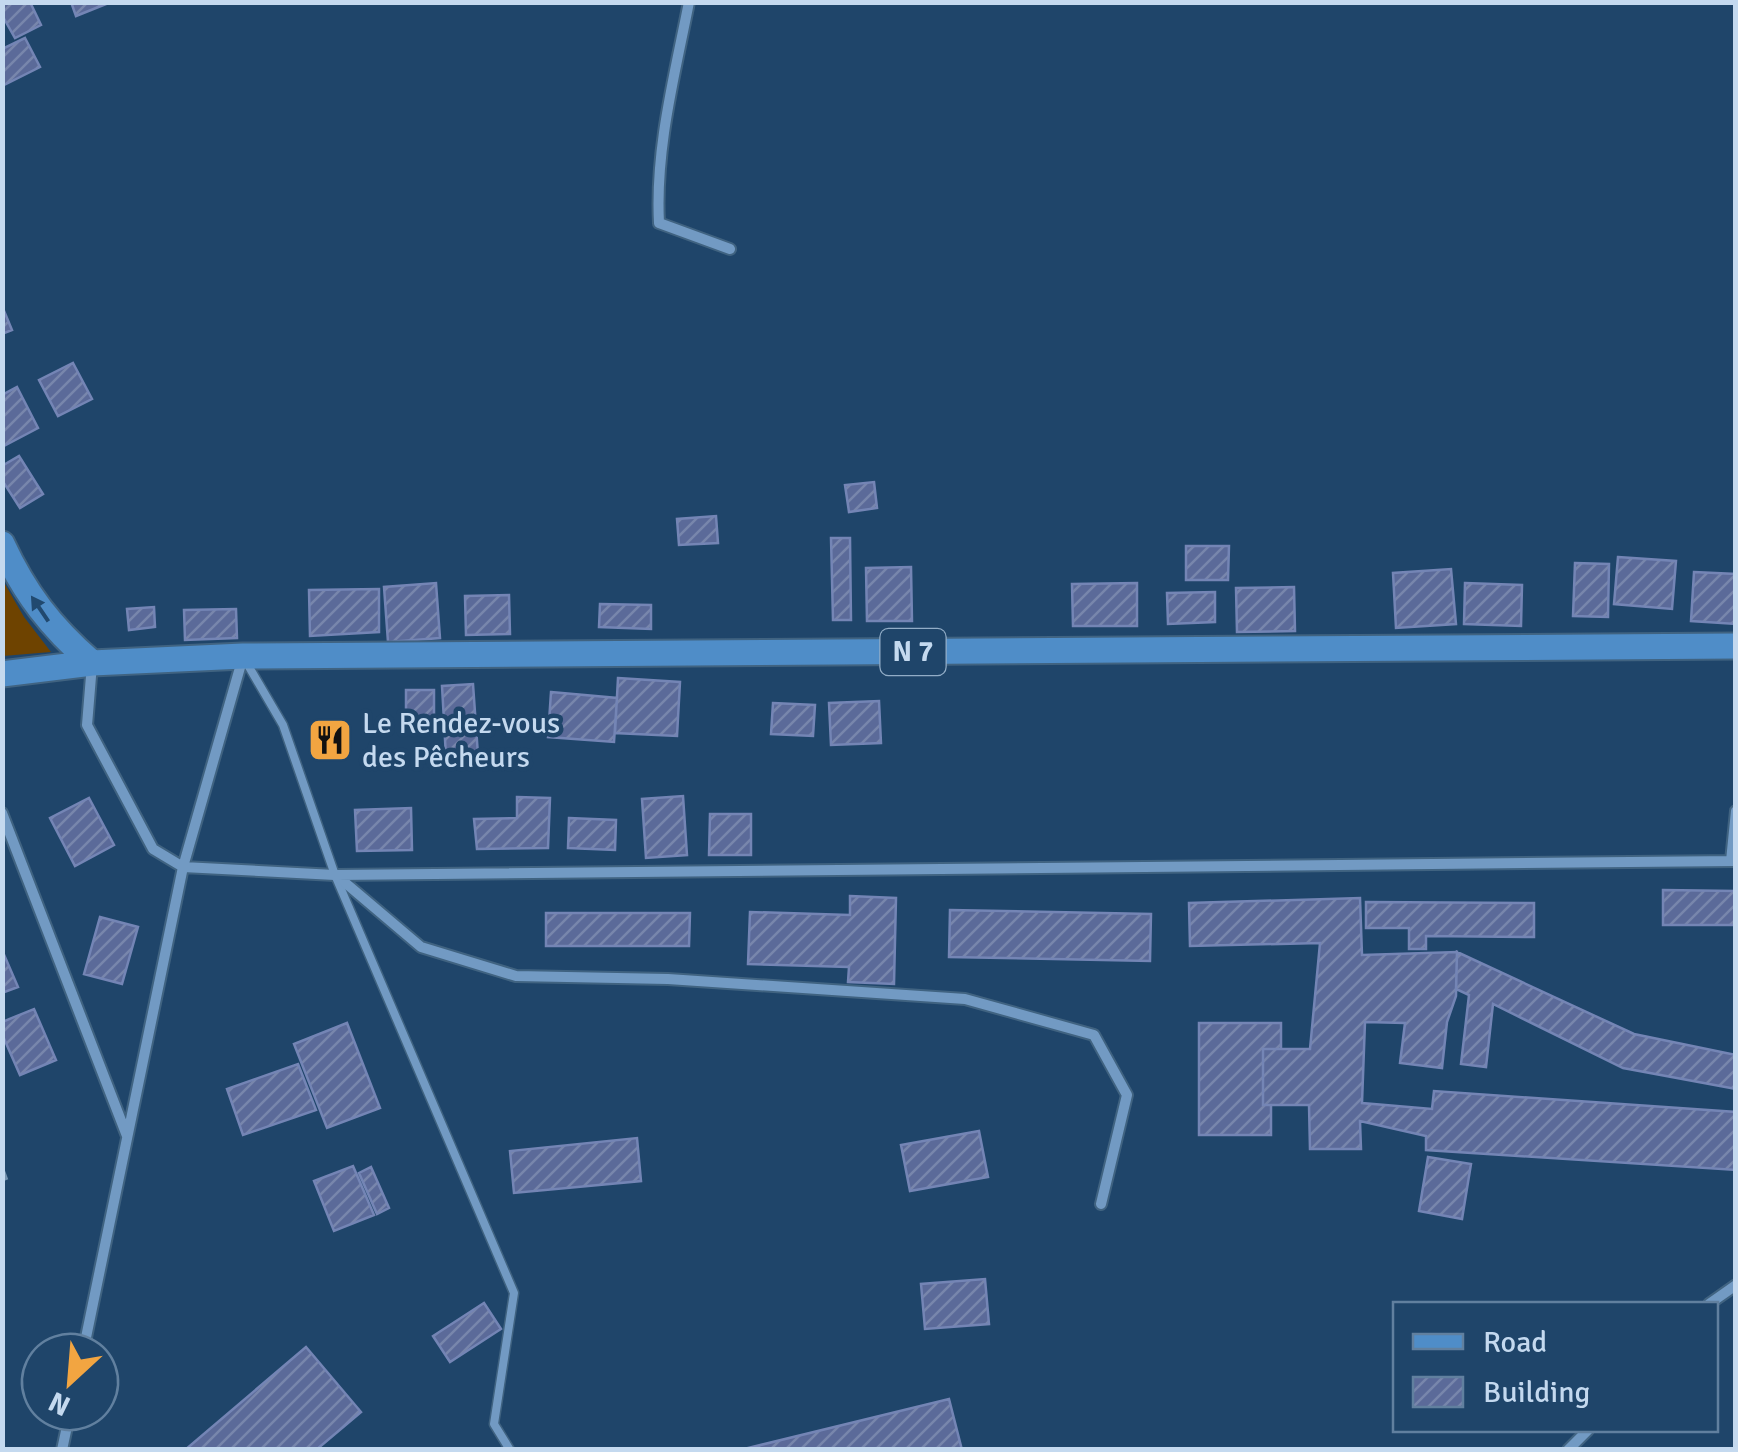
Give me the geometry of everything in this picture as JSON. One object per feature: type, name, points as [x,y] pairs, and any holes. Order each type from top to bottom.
[{"type":"main road","points":[[2,544],[18,577],[53,629],[92,664]]},
{"type":"main road","name":"N 7","points":[[2,674],[92,664],[243,656],[1736,646]]},
{"type":"street","points":[[689,2],[667,116],[657,191],[659,223],[730,249]]},
{"type":"street","points":[[86,1332],[183,867],[243,656]]},
{"type":"street","points":[[92,664],[87,725],[153,850],[183,867],[335,874],[1733,861],[1736,811]]},
{"type":"street","points":[[2,812],[128,1137]]},
{"type":"street","points":[[335,874],[421,947],[516,976],[668,979],[965,999],[1094,1035],[1127,1094],[1101,1204]]},
{"type":"street","points":[[1712,1302],[1736,1284]]},
{"type":"street","points":[[1568,1450],[1586,1432]]},
{"type":"lane","points":[[243,656],[283,726],[335,874],[514,1292],[494,1424],[510,1450]]},
{"type":"path","points":[[2,1171],[6,1182]]},
{"type":"shaded area","points":[[2,579],[24,617],[51,652],[3,656]]},
{"type":"building","points":[[2,2],[30,2],[41,25],[15,38],[2,15]]},
{"type":"building","points":[[71,2],[111,2],[76,16]]},
{"type":"building","points":[[25,38],[40,67],[2,86],[2,49]]},
{"type":"building","points":[[2,306],[12,330],[2,334]]},
{"type":"building","points":[[73,363],[92,399],[58,416],[39,380]]},
{"type":"building","points":[[17,387],[38,428],[2,447],[2,395]]},
{"type":"building","points":[[19,456],[43,494],[20,508],[2,480],[2,466]]},
{"type":"building","points":[[874,482],[877,508],[849,512],[845,485]]},
{"type":"building","points":[[716,516],[718,543],[679,545],[677,519]]},
{"type":"building","points":[[831,538],[850,538],[851,620],[833,620]]},
{"type":"building","points":[[1186,546],[1229,546],[1228,580],[1186,580]]},
{"type":"building","points":[[1618,557],[1676,561],[1672,609],[1614,604]]},
{"type":"building","points":[[1575,563],[1609,564],[1608,617],[1573,616]]},
{"type":"building","points":[[911,567],[912,621],[867,621],[866,568]]},
{"type":"building","points":[[1451,569],[1456,624],[1396,628],[1393,573]]},
{"type":"building","points":[[1694,572],[1736,574],[1736,624],[1691,621]]},
{"type":"building","points":[[436,583],[440,638],[388,642],[384,587]]},
{"type":"building","points":[[1137,583],[1137,626],[1073,626],[1072,584]]},
{"type":"building","points":[[1465,583],[1522,585],[1521,626],[1464,624]]},
{"type":"building","points":[[1294,587],[1295,631],[1237,632],[1236,588]]},
{"type":"building","points":[[379,589],[379,632],[310,636],[309,590]]},
{"type":"building","points":[[1215,592],[1215,622],[1168,624],[1167,593]]},
{"type":"building","points":[[509,595],[510,634],[466,635],[465,596]]},
{"type":"building","points":[[600,604],[651,605],[651,629],[599,627]]},
{"type":"building","points":[[154,607],[155,627],[129,630],[127,609]]},
{"type":"building","points":[[236,609],[237,638],[185,640],[184,610]]},
{"type":"building","points":[[618,678],[680,682],[677,736],[615,733]]},
{"type":"building","points":[[473,684],[478,755],[446,757],[442,686]]},
{"type":"building","points":[[406,690],[434,690],[434,720],[406,719]]},
{"type":"building","points":[[551,692],[617,698],[614,742],[548,737]]},
{"type":"building","points":[[879,701],[881,743],[831,745],[829,703]]},
{"type":"building","points":[[773,703],[815,705],[813,736],[771,734]]},
{"type":"building","points":[[683,796],[687,855],[646,858],[642,799]]},
{"type":"building","points":[[517,797],[550,798],[548,848],[477,849],[474,819],[517,818]]},
{"type":"building","points":[[89,798],[114,845],[75,866],[50,818]]},
{"type":"building","points":[[411,808],[412,850],[357,851],[355,810]]},
{"type":"building","points":[[710,814],[751,814],[751,855],[709,855]]},
{"type":"building","points":[[569,818],[616,820],[615,850],[568,848]]},
{"type":"building","points":[[1663,890],[1736,891],[1736,925],[1663,925]]},
{"type":"building","points":[[850,896],[896,898],[894,984],[848,982],[849,967],[748,964],[750,912],[850,915]]},
{"type":"building","points":[[1360,898],[1362,955],[1457,952],[1456,996],[1447,1022],[1442,1068],[1400,1063],[1405,1023],[1365,1022],[1362,1103],[1432,1109],[1434,1091],[1736,1112],[1736,1170],[1426,1150],[1426,1136],[1360,1121],[1361,1149],[1310,1149],[1309,1105],[1263,1105],[1263,1049],[1310,1049],[1320,943],[1190,946],[1189,903]]},
{"type":"building","points":[[1366,902],[1534,903],[1534,937],[1426,936],[1426,949],[1409,949],[1409,928],[1366,928]]},
{"type":"building","points":[[950,910],[1151,914],[1150,961],[949,957]]},
{"type":"building","points":[[546,913],[690,913],[689,946],[546,946]]},
{"type":"building","points":[[100,917],[138,927],[122,984],[84,974]]},
{"type":"building","points":[[2,950],[18,987],[2,993]]},
{"type":"building","points":[[1457,952],[1634,1034],[1736,1055],[1736,1089],[1623,1068],[1493,1004],[1486,1067],[1461,1064],[1469,995],[1456,989]]},
{"type":"building","points":[[34,1009],[56,1060],[20,1075],[2,1034],[2,1022]]},
{"type":"building","points":[[347,1023],[380,1108],[327,1128],[294,1044]]},
{"type":"building","points":[[1199,1023],[1281,1023],[1281,1049],[1263,1049],[1263,1105],[1271,1105],[1271,1135],[1199,1135]]},
{"type":"building","points":[[298,1064],[316,1110],[243,1135],[227,1089]]},
{"type":"building","points":[[979,1131],[988,1177],[910,1191],[901,1145]]},
{"type":"building","points":[[637,1138],[641,1181],[514,1193],[510,1151]]},
{"type":"building","points":[[1428,1157],[1471,1164],[1462,1219],[1419,1211]]},
{"type":"building","points":[[353,1166],[374,1215],[334,1231],[314,1181]]},
{"type":"building","points":[[371,1167],[389,1208],[377,1214],[359,1173]]},
{"type":"building","points":[[985,1279],[989,1324],[925,1329],[921,1284]]},
{"type":"building","points":[[484,1303],[501,1329],[450,1362],[433,1336]]},
{"type":"building","points":[[306,1347],[361,1412],[316,1450],[185,1450]]},
{"type":"building","points":[[949,1399],[962,1450],[740,1450]]},
{"type":"place","name":"Le Rendez-vous des Pêcheurs","points":[[330,740]]}]
